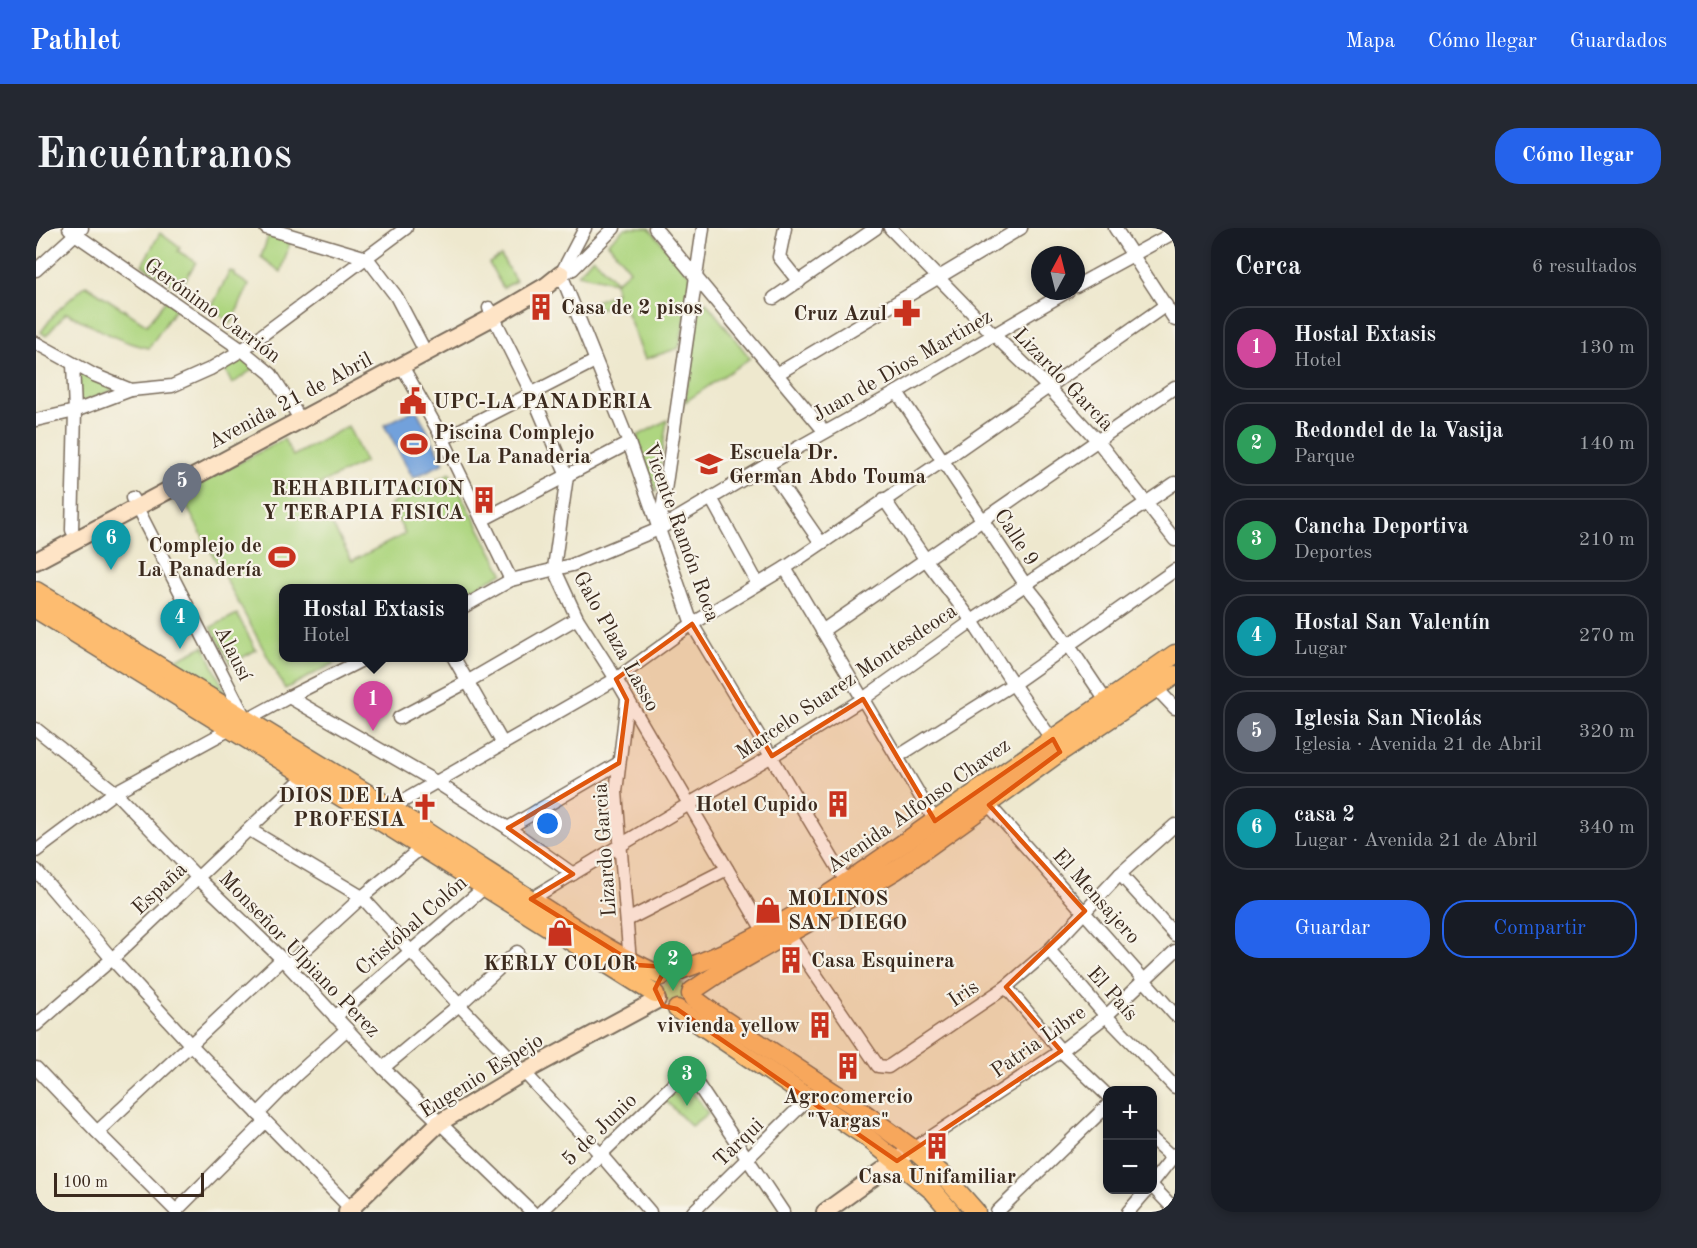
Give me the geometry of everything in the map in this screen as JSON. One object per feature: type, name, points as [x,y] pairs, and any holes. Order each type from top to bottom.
[{"type":"main road","name":"Avenida 21 de Abril","points":[[36,561],[74,535],[134,502],[491,312],[546,286],[561,274]]},
{"type":"main road","name":"Avenida 21 de Abril","points":[[298,415],[402,366],[424,348]]},
{"type":"main road","name":"Avenida 21 de Abril","points":[[36,548],[74,535]]},
{"type":"main road","points":[[36,591],[240,725],[306,775],[656,997],[663,1006],[677,1009],[868,1138],[933,1191],[951,1212]]},
{"type":"main road","points":[[36,609],[391,808],[433,838],[634,964],[668,974],[685,976],[689,981],[693,998],[857,1108],[913,1149],[946,1178],[976,1212]]},
{"type":"main road","name":"Avenida Alfonso Chavez","points":[[692,993],[710,978],[896,870],[989,805],[1106,701],[1175,654]]},
{"type":"main road","name":"Avenida Alfonso Chavez","points":[[668,974],[698,964],[764,932],[847,883],[935,821],[1175,675]]},
{"type":"main road","points":[[634,964],[671,966],[698,964]]},
{"type":"main road","points":[[656,997],[656,984],[668,974]]},
{"type":"main road","points":[[710,978],[702,994],[712,1012]]},
{"type":"main road","points":[[677,1009],[687,1004],[692,993]]},
{"type":"main road","name":"Eugenio Espejo","points":[[350,1211],[439,1123],[656,997]]},
{"type":"main road","points":[[825,1212],[913,1149]]},
{"type":"street","points":[[266,228],[367,258],[396,296],[424,348]]},
{"type":"street","points":[[36,420],[75,411],[131,390],[172,386],[210,369],[242,350],[406,228]]},
{"type":"street","points":[[561,274],[585,228]]},
{"type":"street","name":"Avenida 21 de Abril","points":[[561,274],[573,269],[614,228]]},
{"type":"street","points":[[656,228],[825,432]]},
{"type":"street","points":[[659,529],[703,228]]},
{"type":"street","points":[[785,228],[779,257],[799,282]]},
{"type":"street","points":[[774,298],[876,228]]},
{"type":"street","name":"Lizardo García","points":[[890,228],[1048,387],[1097,440],[1175,540]]},
{"type":"street","points":[[777,374],[1022,228]]},
{"type":"street","points":[[1115,228],[1175,320]]},
{"type":"street","points":[[36,270],[76,230]]},
{"type":"street","name":"Gerónimo Carrión","points":[[76,230],[242,350],[271,374],[298,415]]},
{"type":"street","points":[[1085,281],[1175,232]]},
{"type":"street","name":"Vicente Ramón Roca","points":[[561,274],[629,443],[692,624],[847,883]]},
{"type":"street","name":"Juan de Dios Martinez","points":[[468,604],[511,580],[572,565],[659,529],[1052,300]]},
{"type":"street","points":[[391,808],[616,679],[692,624],[785,568],[944,460],[1166,305]]},
{"type":"street","points":[[491,312],[532,394],[567,476]]},
{"type":"street","points":[[36,343],[73,364],[131,390]]},
{"type":"street","points":[[443,439],[596,361]]},
{"type":"street","points":[[73,364],[74,535]]},
{"type":"street","points":[[402,366],[443,439],[511,580]]},
{"type":"street","points":[[822,631],[1175,387]]},
{"type":"street","name":"Calle 9","points":[[897,392],[1106,701]]},
{"type":"street","points":[[482,520],[629,443]]},
{"type":"street","points":[[767,465],[821,543]]},
{"type":"street","name":"Galo Plaza Lasso","points":[[567,476],[554,568],[577,618],[616,679],[764,932]]},
{"type":"street","name":"Marcelo Suarez Montesdeoca","points":[[531,899],[772,756],[863,699],[1025,584],[1175,483]]},
{"type":"street","points":[[711,498],[758,584]]},
{"type":"street","points":[[884,499],[972,621],[1057,746]]},
{"type":"street","name":"Alausí","points":[[134,502],[240,725]]},
{"type":"street","points":[[785,568],[935,821]]},
{"type":"street","points":[[897,757],[1013,684],[1175,570]]},
{"type":"street","points":[[399,718],[467,682],[577,618]]},
{"type":"street","points":[[36,851],[115,792],[356,662]]},
{"type":"street","points":[[457,662],[503,744]]},
{"type":"street","points":[[1156,687],[1175,708]]},
{"type":"street","points":[[289,697],[436,782],[508,828],[573,874]]},
{"type":"street","name":"Lizardo Garcia","points":[[627,700],[616,792],[627,920],[634,964]]},
{"type":"street","name":"Monseñor Ulpiano Perez","points":[[36,729],[115,792],[198,878],[285,962],[383,1068],[532,1212]]},
{"type":"street","points":[[508,828],[619,763]]},
{"type":"street","name":"España","points":[[36,1025],[112,959],[306,775]]},
{"type":"street","name":"El Mensajero","points":[[989,805],[1175,1015]]},
{"type":"street","name":"Iris","points":[[788,934],[878,1066],[888,1067],[1006,987],[1049,950],[1120,874],[1175,825]]},
{"type":"street","points":[[250,830],[362,897],[459,1005],[601,1155],[650,1212]]},
{"type":"street","points":[[96,1132],[190,1044],[422,848]]},
{"type":"street","points":[[627,920],[727,869]]},
{"type":"street","points":[[36,870],[112,959],[190,1044],[350,1211]]},
{"type":"street","points":[[1120,874],[1175,935]]},
{"type":"street","name":"Cristóbal Colón","points":[[335,1017],[485,887]]},
{"type":"street","name":"El País","points":[[1049,950],[1106,1016],[1175,1087]]},
{"type":"street","name":"Patria Libre","points":[[913,1149],[1061,1051],[1106,1016],[1175,951]]},
{"type":"street","points":[[383,1068],[459,1005],[517,952]]},
{"type":"street","points":[[1006,987],[1061,1051],[1103,1092]]},
{"type":"street","points":[[36,1068],[96,1132],[177,1211],[261,1118],[295,1076],[347,1029]]},
{"type":"street","name":"5 de Junio","points":[[541,1212],[684,1074],[692,1076],[749,1159]]},
{"type":"street","name":"Tarqui","points":[[693,1212],[809,1098]]},
{"type":"street","points":[[997,1212],[1103,1109]]},
{"type":"street","points":[[1153,1140],[1174,1156],[1157,1178]]},
{"type":"street","points":[[749,1159],[783,1212]]},
{"type":"street","points":[[1157,1190],[1175,1210]]},
{"type":"street","points":[[1128,1212],[1144,1194]]},
{"type":"highlighted area","points":[[692,624],[772,756],[863,699],[935,821],[1053,739],[1060,752],[989,805],[1085,911],[1006,987],[1061,1051],[897,1161],[677,1009],[663,1006],[655,989],[666,967],[637,965],[531,899],[573,874],[508,828],[619,763],[627,700],[616,679]]},
{"type":"green space","points":[[625,228],[649,228],[693,279],[679,348],[645,359],[622,301],[590,312],[588,304],[616,293],[615,282],[578,274],[593,257],[616,282],[630,270],[608,243]]},
{"type":"green space","points":[[270,231],[291,239],[281,272],[261,257]]},
{"type":"green space","points":[[160,233],[180,248],[178,251],[196,262],[180,289],[142,265]]},
{"type":"green space","points":[[501,256],[516,281],[503,288],[489,263]]},
{"type":"green space","points":[[230,271],[249,285],[231,323],[211,308]]},
{"type":"green space","points":[[86,285],[147,325],[166,300],[176,308],[149,348],[116,338],[66,313],[46,336],[41,332],[56,312]]},
{"type":"green space","points":[[706,302],[750,358],[685,402],[699,306]]},
{"type":"green space","points":[[241,354],[257,366],[232,384],[224,368]]},
{"type":"green space","points":[[78,371],[113,387],[113,390],[80,403]]},
{"type":"green space","points":[[667,420],[656,493],[637,436]]},
{"type":"green space","name":"Complejo de La Panadería","points":[[348,426],[365,462],[312,488],[352,561],[405,534],[391,504],[450,473],[503,573],[468,591],[468,584],[279,584],[279,662],[336,662],[285,689],[180,494],[284,439],[293,456]]},
{"type":"green space","points":[[237,614],[256,650],[231,664],[211,627]]},
{"type":"green space","points":[[204,646],[226,694],[171,662]]},
{"type":"green space","points":[[673,979],[682,982],[685,991],[682,1000],[673,1003],[664,1000],[661,991],[664,982]]},
{"type":"green space","points":[[684,1081],[708,1113],[691,1126],[664,1099]]},
{"type":"water","name":"Piscina Complejo De La Panaderia","points":[[416,409],[444,463],[413,478],[384,425]]},
{"type":"place","name":"Casa de 2 pisos","points":[[541,307]]},
{"type":"place","name":"Cruz Azul","points":[[907,313]]},
{"type":"place","name":"UPC-LA PANADERIA","points":[[413,401]]},
{"type":"place","name":"Piscina Complejo De La Panaderia","points":[[414,444]]},
{"type":"place","name":"Escuela Dr. German Abdo Touma","points":[[709,464]]},
{"type":"place","name":"REHABILITACION Y TERAPIA FISICA","points":[[484,500]]},
{"type":"place","name":"Iglesia San Nicolás","points":[[182,513]]},
{"type":"place","name":"Complejo de La Panadería","points":[[282,557]]},
{"type":"place","name":"casa 2","points":[[111,570]]},
{"type":"place","name":"Hostal San Valentín","points":[[180,649]]},
{"type":"place","name":"Hostal Extasis","points":[[373,731]]},
{"type":"place","name":"Hotel Cupido","points":[[838,804]]},
{"type":"place","name":"DIOS DE LA PROFESIA","points":[[425,807]]},
{"type":"place","name":"MOLINOS SAN DIEGO","points":[[768,910]]},
{"type":"place","name":"KERLY COLOR","points":[[560,933]]},
{"type":"place","name":"Casa Esquinera","points":[[791,960]]},
{"type":"place","name":"Redondel de la Vasija","points":[[673,991]]},
{"type":"place","name":"vivienda yellow","points":[[820,1025]]},
{"type":"place","name":"Agrocomercio \"Vargas\"","points":[[848,1066]]},
{"type":"place","name":"Cancha Deportiva","points":[[687,1106]]},
{"type":"place","name":"Casa Unifamiliar","points":[[937,1146]]}]
